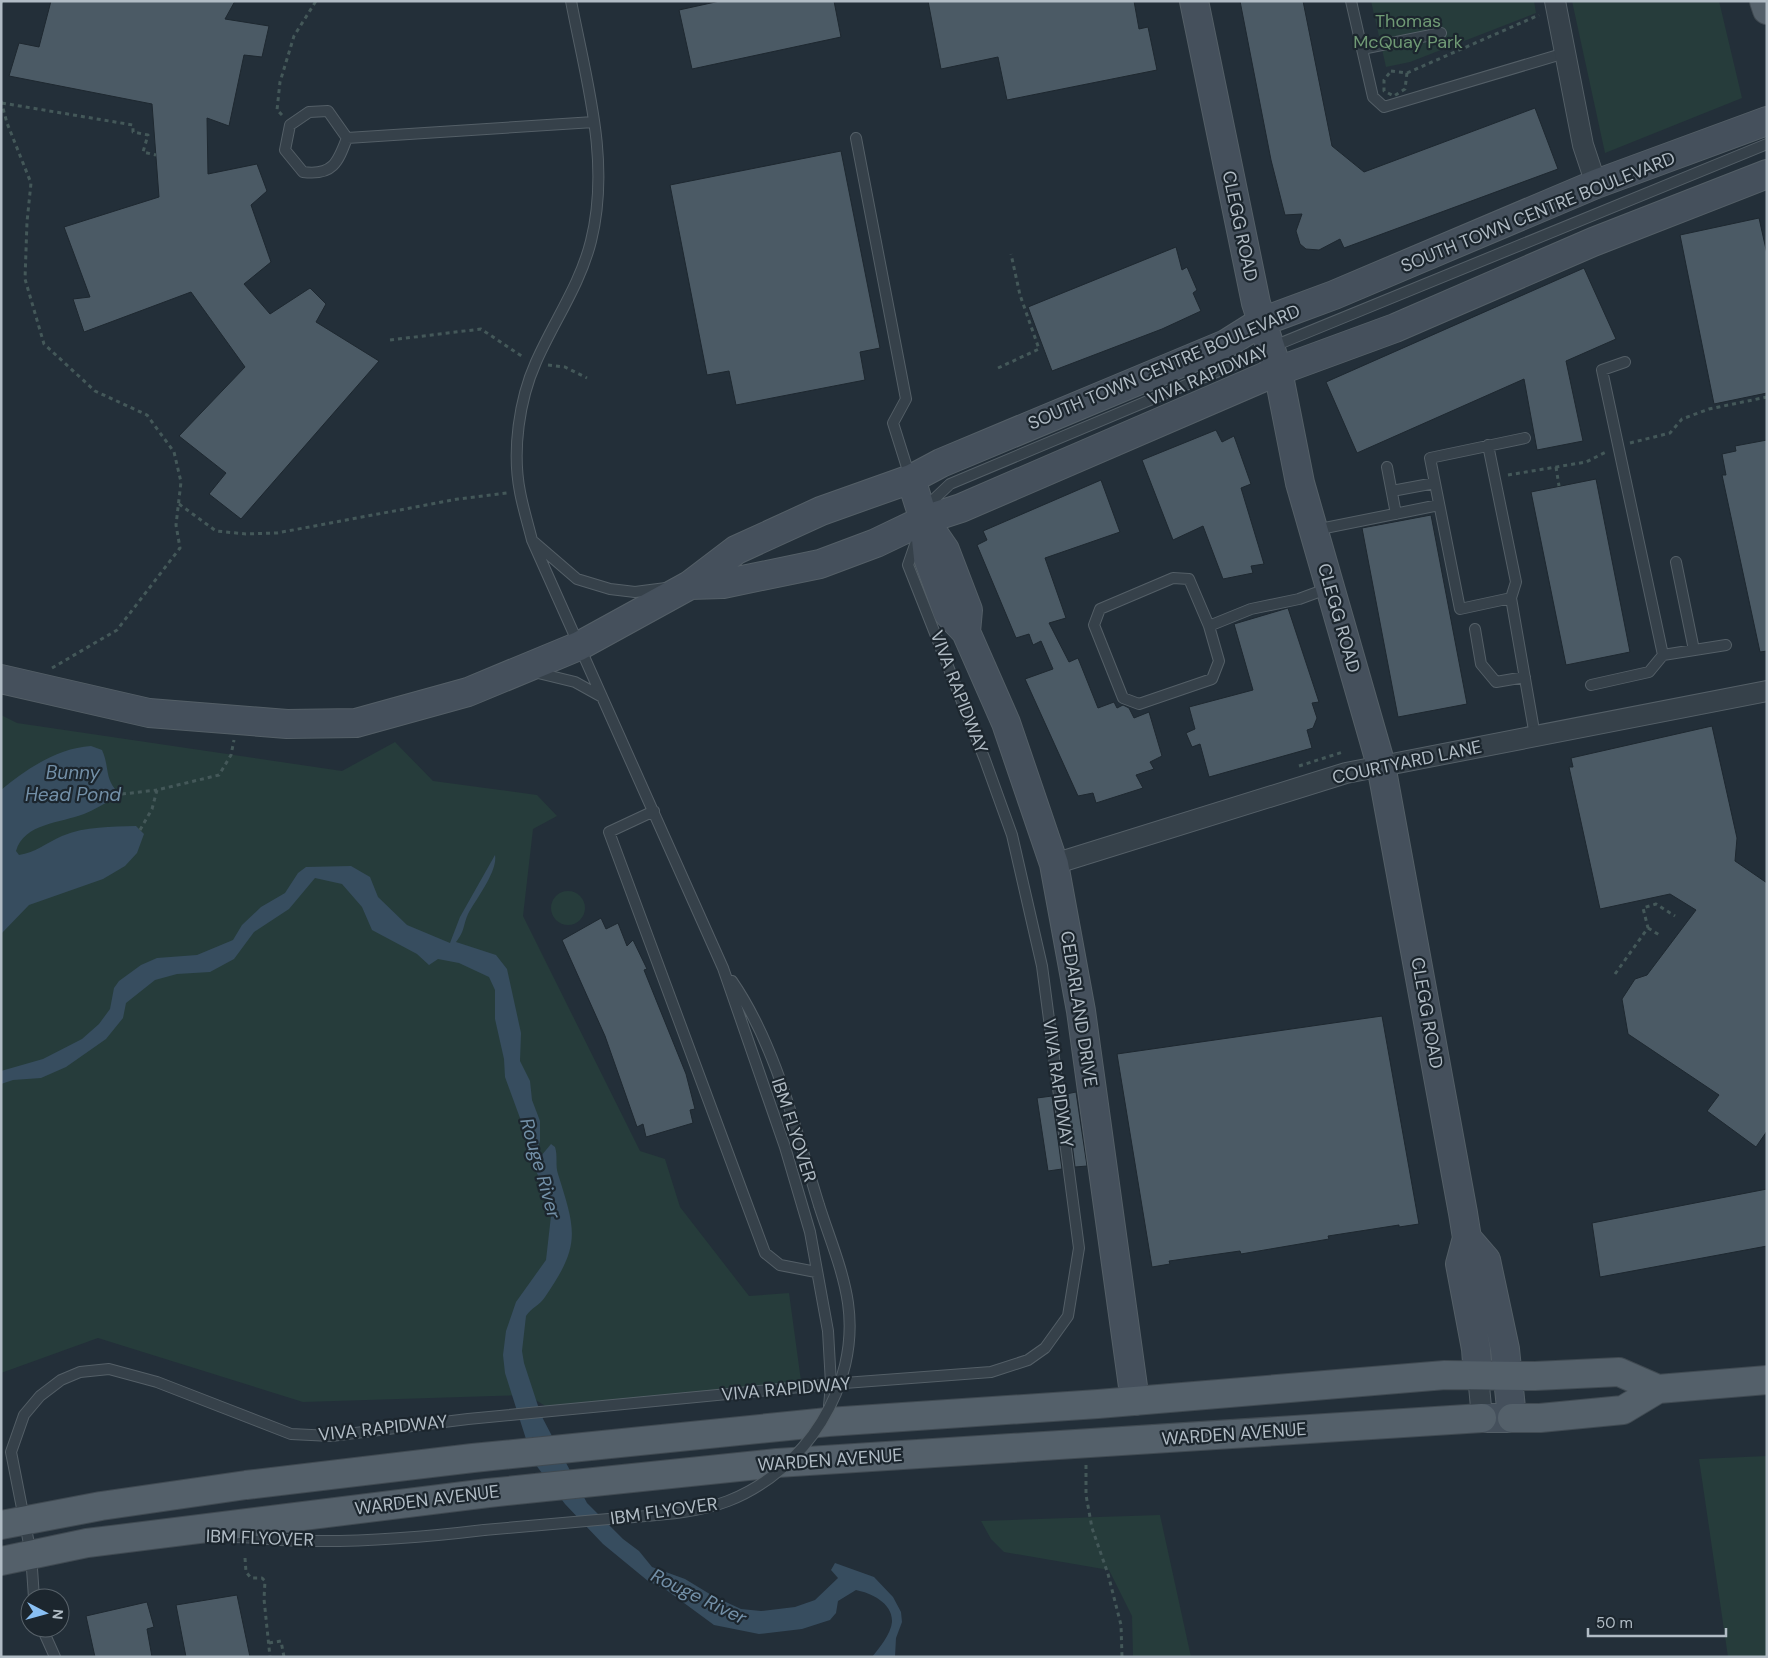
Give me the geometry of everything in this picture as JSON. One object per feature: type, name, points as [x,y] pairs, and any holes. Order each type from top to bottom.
[{"type":"main road","points":[[1764,1],[1767,10]]},
{"type":"main road","name":"WARDEN AVENUE","points":[[12,1523],[120,1503],[473,1458],[828,1422],[1135,1402],[1445,1375],[1508,1376],[1618,1372],[1658,1389]]},
{"type":"main road","name":"WARDEN AVENUE","points":[[1512,1418],[1540,1418],[1623,1410],[1658,1389],[1767,1380]]},
{"type":"main road","name":"WARDEN AVENUE","points":[[1,1561],[87,1543],[616,1478],[777,1463],[1086,1445],[1482,1418]]},
{"type":"street","name":"CLEGG ROAD","points":[[1194,1],[1300,483],[1381,765],[1467,1238],[1460,1264],[1476,1349],[1482,1418]]},
{"type":"street","points":[[1555,1],[1583,145],[1596,184]]},
{"type":"street","name":"SOUTH TOWN CENTRE BOULEVARD","points":[[690,585],[723,584],[820,564],[876,543],[924,520],[961,508],[1269,347],[1334,295],[1596,184],[1767,121]]},
{"type":"street","name":"SOUTH TOWN CENTRE BOULEVARD","points":[[13,681],[149,713],[287,724],[356,723],[468,692],[579,646],[690,585],[736,550],[821,511],[911,479],[959,455],[1226,344],[1269,347],[1395,328],[1593,242],[1767,174]]},
{"type":"street","name":"CEDARLAND DRIVE","points":[[911,479],[924,520],[928,558],[948,613],[966,632],[1006,723],[1054,864],[1081,1011],[1135,1402]]},
{"type":"street","points":[[774,533],[779,552],[792,569]]},
{"type":"street","name":"COURTYARD LANE","points":[[1054,864],[1346,773],[1767,691]]},
{"type":"street","points":[[1467,1238],[1486,1260],[1505,1349],[1512,1418]]},
{"type":"street","name":"WARDEN AVENUE","points":[[1482,1418],[1512,1418]]},
{"type":"lane","points":[[571,1],[594,122],[600,166],[598,200],[591,242],[570,299],[535,363],[520,414],[518,450],[520,492],[532,540],[723,968],[784,1147],[810,1232],[828,1331],[831,1384],[828,1422]]},
{"type":"lane","points":[[1351,1],[1373,97],[1384,107],[1565,53]]},
{"type":"lane","points":[[1362,49],[1442,33]]},
{"type":"lane","points":[[328,111],[347,138],[338,163],[318,174],[303,172],[285,150],[290,125],[309,112],[328,111]]},
{"type":"lane","points":[[347,138],[594,122]]},
{"type":"lane","points":[[856,138],[906,399],[893,423],[911,479]]},
{"type":"lane","name":"VIVA RAPIDWAY","points":[[1269,347],[1767,144]]},
{"type":"lane","points":[[1625,362],[1602,370],[1664,655]]},
{"type":"lane","points":[[1511,598],[1460,609],[1430,458],[1525,438]]},
{"type":"lane","points":[[1488,445],[1516,582],[1511,598],[1535,736]]},
{"type":"lane","points":[[1387,467],[1396,514]]},
{"type":"lane","points":[[1392,491],[1435,483]]},
{"type":"lane","points":[[1314,530],[1439,505]]},
{"type":"lane","name":"VIVA RAPIDWAY","points":[[33,1588],[31,1554],[12,1523],[11,1452],[16,1432],[24,1415],[40,1396],[61,1380],[80,1372],[109,1369],[157,1382],[251,1420],[291,1434],[311,1437],[468,1419],[831,1384],[991,1372],[1028,1360],[1045,1348],[1068,1316],[1079,1248],[1078,1226],[1042,966],[1012,835],[985,760],[908,565],[924,520]]},
{"type":"lane","points":[[532,540],[577,579],[610,589],[635,592],[690,585]]},
{"type":"lane","points":[[1676,562],[1694,650]]},
{"type":"lane","points":[[1173,578],[1189,579],[1209,626],[1219,661],[1212,679],[1139,704],[1123,698],[1094,625],[1100,609],[1173,578]]},
{"type":"lane","points":[[1209,626],[1251,609],[1299,599],[1330,588]]},
{"type":"lane","points":[[1475,629],[1481,664],[1496,682],[1525,678]]},
{"type":"lane","points":[[1591,685],[1649,672],[1664,655],[1726,645]]},
{"type":"lane","points":[[523,669],[575,682],[602,697]]},
{"type":"lane","points":[[654,811],[609,832],[765,1253],[780,1265],[816,1272]]},
{"type":"lane","name":"IBM FLYOVER","points":[[142,1536],[234,1537],[307,1541],[406,1538],[650,1516],[691,1510],[728,1501],[772,1477],[803,1447],[826,1416],[839,1385],[848,1344],[848,1303],[840,1270],[783,1091],[748,1005],[723,968]]},
{"type":"lane","points":[[46,1638],[55,1657]]},
{"type":"path","points":[[290,125],[277,110],[280,82],[294,36],[316,1]]},
{"type":"path","points":[[1407,73],[1405,89],[1394,96],[1384,91],[1384,80],[1391,71],[1407,73],[1540,15]]},
{"type":"path","points":[[13,681],[117,630],[180,548],[176,525],[181,482],[174,452],[147,415],[95,391],[44,344],[25,279],[27,222],[31,182],[7,123],[2,102],[133,125],[132,132],[148,135],[143,152],[156,155]]},
{"type":"path","points":[[998,368],[1039,349],[1020,295],[1011,254]]},
{"type":"path","points":[[390,340],[481,329],[522,357],[535,363],[565,367],[587,378]]},
{"type":"path","points":[[1495,477],[1586,462],[1618,446],[1670,433],[1682,419],[1709,409],[1767,397]]},
{"type":"path","points":[[1556,467],[1560,486]]},
{"type":"path","points":[[178,503],[216,531],[254,534],[277,533],[458,499],[520,492]]},
{"type":"path","points":[[114,794],[157,790],[219,775],[231,755],[238,720]]},
{"type":"path","points":[[140,830],[152,809],[157,790]]},
{"type":"path","points":[[1661,936],[1648,928],[1643,908],[1656,904],[1674,916]]},
{"type":"path","points":[[1615,974],[1648,928]]},
{"type":"path","points":[[1086,1445],[1087,1503],[1092,1528],[1108,1574],[1121,1625],[1122,1657]]},
{"type":"path","points":[[246,1558],[246,1572],[251,1578],[262,1578],[265,1582],[264,1599],[270,1657]]},
{"type":"path","points":[[269,1644],[281,1641],[284,1657]]},
{"type":"green space","name":"Thomas McQuay Park","points":[[1371,1],[1534,1],[1536,13],[1410,62],[1386,67]]},
{"type":"green space","points":[[1572,1],[1719,1],[1742,98],[1605,153]]},
{"type":"green space","points":[[1,715],[17,723],[342,771],[395,742],[433,781],[537,795],[557,816],[533,829],[523,916],[640,1151],[665,1159],[680,1207],[749,1296],[789,1293],[801,1381],[553,1411],[528,1395],[303,1402],[98,1338],[1,1373]]},
{"type":"green space","points":[[568,891],[580,896],[585,908],[580,920],[568,925],[556,920],[551,908],[556,896]]},
{"type":"green space","points":[[1767,1456],[1767,1657],[1728,1657],[1699,1459]]},
{"type":"green space","points":[[1160,1515],[1191,1657],[1133,1657],[1132,1616],[1109,1570],[1004,1552],[991,1539],[981,1521]]},
{"type":"water","name":"Bunny Head Pond","points":[[91,746],[102,750],[104,755],[110,780],[115,789],[112,800],[84,814],[35,829],[20,842],[16,851],[19,855],[25,854],[62,836],[80,830],[136,826],[144,834],[137,853],[125,866],[103,879],[29,905],[1,934],[1,790],[32,767],[55,755]]},
{"type":"water","name":"Rouge River","points":[[495,855],[495,862],[490,877],[468,914],[456,942],[496,955],[507,969],[521,1033],[520,1061],[530,1081],[532,1100],[540,1121],[540,1141],[536,1153],[541,1156],[551,1144],[555,1147],[557,1171],[569,1210],[572,1237],[565,1264],[543,1300],[526,1316],[522,1351],[541,1415],[587,1503],[623,1539],[639,1551],[652,1567],[685,1579],[713,1596],[741,1609],[761,1611],[795,1607],[815,1600],[838,1578],[831,1570],[835,1563],[874,1577],[893,1597],[901,1612],[902,1622],[896,1638],[895,1657],[872,1657],[884,1641],[891,1627],[891,1615],[889,1609],[880,1600],[856,1590],[838,1601],[836,1613],[830,1620],[802,1629],[759,1634],[714,1625],[665,1589],[648,1581],[603,1544],[565,1504],[533,1461],[505,1373],[503,1355],[506,1331],[516,1302],[546,1260],[551,1216],[540,1179],[528,1156],[524,1129],[505,1077],[504,1059],[495,1019],[495,990],[489,977],[459,963],[438,959],[429,965],[417,954],[372,930],[362,907],[342,884],[315,878],[289,909],[254,932],[234,959],[210,972],[177,974],[155,980],[126,1003],[123,1018],[106,1039],[66,1067],[41,1078],[13,1080],[1,1084],[1,1071],[43,1059],[82,1039],[99,1024],[110,1009],[114,988],[119,981],[141,965],[157,958],[197,955],[233,940],[242,925],[261,907],[285,893],[298,873],[306,867],[351,866],[370,877],[378,897],[407,925],[450,943],[460,917]]},
{"type":"building","points":[[51,1],[235,1],[225,19],[269,26],[262,57],[244,55],[229,126],[207,118],[208,174],[257,164],[267,191],[251,205],[271,262],[244,284],[270,314],[310,288],[326,304],[316,322],[379,361],[241,519],[209,494],[226,473],[179,436],[245,367],[191,292],[84,332],[73,299],[90,297],[64,227],[159,197],[152,104],[9,76],[19,43],[39,47]]},
{"type":"building","points":[[720,1],[834,1],[841,37],[692,69],[679,10]]},
{"type":"building","points":[[928,1],[1134,1],[1139,29],[1148,27],[1157,70],[1007,100],[998,57],[941,69]]},
{"type":"building","points":[[1240,1],[1303,1],[1332,146],[1364,172],[1535,108],[1558,169],[1344,248],[1340,239],[1319,250],[1306,249],[1300,244],[1296,231],[1302,214],[1285,215],[1271,160]]},
{"type":"building","points":[[841,151],[880,348],[860,352],[865,380],[736,405],[729,371],[707,375],[670,185]]},
{"type":"building","points":[[1759,218],[1767,254],[1767,393],[1714,404],[1680,235]]},
{"type":"building","points":[[1176,247],[1182,270],[1187,267],[1197,290],[1193,293],[1201,311],[1162,329],[1052,371],[1028,307]]},
{"type":"building","points":[[1584,268],[1616,339],[1566,361],[1583,441],[1537,450],[1524,379],[1357,453],[1326,382]]},
{"type":"building","points":[[1216,430],[1222,442],[1234,436],[1251,484],[1241,488],[1264,564],[1251,566],[1253,573],[1223,579],[1203,526],[1173,540],[1142,460]]},
{"type":"building","points":[[1767,440],[1767,651],[1760,652],[1722,475],[1726,475],[1722,454],[1736,451],[1735,446]]},
{"type":"building","points":[[1596,479],[1630,652],[1566,665],[1531,492]]},
{"type":"building","points":[[1101,480],[1120,532],[1045,558],[1066,618],[1049,623],[1069,662],[1078,658],[1098,708],[1114,702],[1117,708],[1123,705],[1129,708],[1134,718],[1149,712],[1162,756],[1150,762],[1154,769],[1136,775],[1143,788],[1096,803],[1093,793],[1078,796],[1025,679],[1053,669],[1041,641],[1033,645],[1029,634],[1016,638],[977,545],[987,540],[983,531]]},
{"type":"building","points":[[1431,515],[1467,704],[1398,717],[1362,528]]},
{"type":"building","points":[[1288,608],[1319,702],[1312,703],[1317,718],[1313,728],[1307,730],[1312,748],[1209,777],[1200,744],[1192,747],[1186,733],[1195,729],[1189,707],[1253,690],[1234,624]]},
{"type":"building","points":[[1712,726],[1737,838],[1735,861],[1767,883],[1767,1131],[1756,1147],[1707,1111],[1719,1095],[1628,1034],[1622,999],[1635,979],[1647,975],[1696,910],[1670,894],[1600,909],[1569,767],[1573,767],[1571,758]]},
{"type":"building","points":[[601,918],[606,929],[618,923],[627,946],[633,940],[647,969],[644,970],[686,1074],[695,1109],[690,1110],[693,1123],[646,1137],[643,1124],[637,1127],[605,1036],[562,940]]},
{"type":"building","points":[[1382,1016],[1419,1224],[1399,1227],[1399,1225],[1328,1236],[1329,1239],[1241,1254],[1240,1251],[1169,1261],[1170,1264],[1152,1267],[1117,1054]]},
{"type":"building","points":[[1076,1092],[1087,1166],[1075,1167],[1066,1094]]},
{"type":"building","points":[[1052,1096],[1062,1169],[1048,1171],[1037,1098]]},
{"type":"building","points":[[1767,1189],[1767,1246],[1600,1277],[1592,1223]]},
{"type":"building","points":[[237,1595],[250,1657],[186,1657],[176,1605]]},
{"type":"building","points":[[147,1602],[154,1627],[147,1629],[152,1657],[95,1657],[86,1616]]}]
